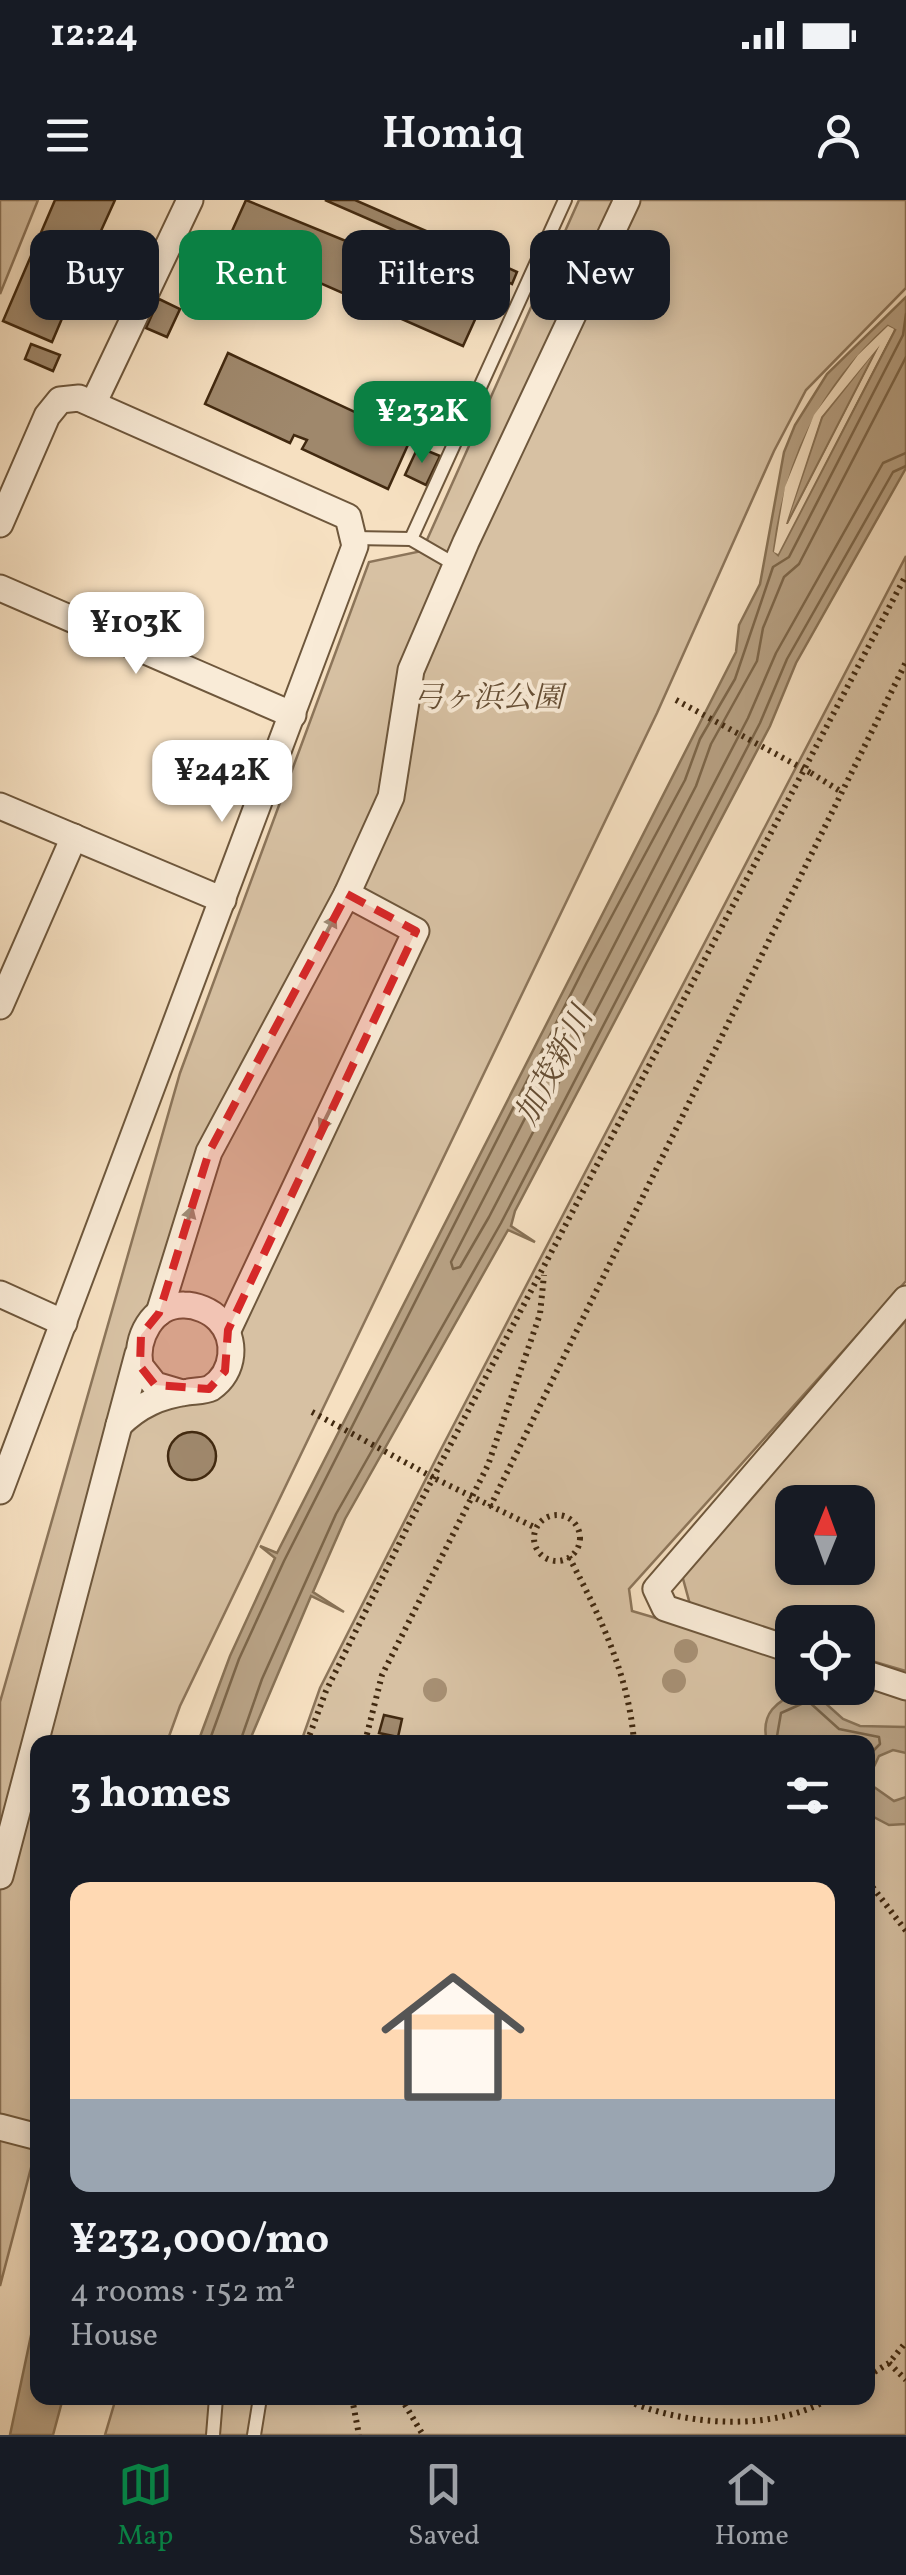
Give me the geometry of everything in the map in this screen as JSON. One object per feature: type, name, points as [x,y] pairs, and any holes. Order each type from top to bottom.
[{"type":"street","points":[[93,404],[190,200]]},
{"type":"street","points":[[38,1735],[140,1335],[159,1313],[208,1152],[347,894],[391,797],[411,670],[627,200]]},
{"type":"street","points":[[0,524],[47,416],[60,400],[79,398],[348,518],[354,538],[354,555],[0,1490]]},
{"type":"street","points":[[0,588],[293,715]]},
{"type":"street","points":[[0,806],[223,900]]},
{"type":"street","points":[[0,1006],[74,837]]},
{"type":"street","points":[[228,1330],[416,931],[347,894]]},
{"type":"street","points":[[0,1294],[64,1323]]},
{"type":"street","points":[[775,1644],[665,1608],[656,1590],[906,1299]]},
{"type":"street","points":[[120,1425],[138,1406],[209,1389],[225,1371],[232,1350],[228,1330],[212,1312],[181,1304],[159,1313]]},
{"type":"street","points":[[138,1354],[140,1366],[155,1385],[182,1393]]},
{"type":"street","points":[[875,1677],[906,1687]]},
{"type":"street","points":[[0,1876],[30,1763]]},
{"type":"street","points":[[0,2126],[30,2135]]},
{"type":"lane","points":[[412,539],[565,200]]},
{"type":"lane","points":[[354,538],[412,539],[456,565]]},
{"type":"lane","points":[[213,2435],[215,2405]]},
{"type":"lane","points":[[254,2435],[259,2405]]},
{"type":"path","points":[[311,1735],[326,1691],[411,1520],[906,575]]},
{"type":"path","points":[[490,1507],[906,662]]},
{"type":"path","points":[[676,700],[840,791]]},
{"type":"path","points":[[367,1735],[382,1675],[488,1465],[540,1314],[545,1269]]},
{"type":"path","points":[[312,1412],[536,1528]]},
{"type":"path","points":[[550,1515],[572,1520],[580,1543],[569,1557],[557,1562],[543,1557],[534,1545],[536,1528],[550,1515]]},
{"type":"path","points":[[569,1557],[612,1643],[633,1735]]},
{"type":"path","points":[[875,1890],[906,1932]]},
{"type":"path","points":[[875,2372],[889,2363],[906,2342]]},
{"type":"path","points":[[889,2363],[906,2380]]},
{"type":"path","points":[[353,2405],[359,2435]]},
{"type":"path","points":[[405,2405],[423,2435]]},
{"type":"path","points":[[643,2405],[685,2418],[757,2420],[807,2405]]},
{"type":"highlighted area","points":[[347,894],[416,931],[228,1330],[225,1371],[209,1389],[155,1385],[140,1366],[141,1335],[159,1313],[209,1152]]},
{"type":"green space","points":[[0,200],[38,200],[0,294]]},
{"type":"green space","name":"弓ヶ浜公園","points":[[579,200],[906,200],[906,288],[806,390],[774,451],[657,713],[180,1706],[170,1735],[30,1735],[30,2172],[0,2286],[0,1702],[180,1073],[369,562],[422,551],[530,310],[530,320],[670,320],[670,230],[566,230]]},
{"type":"green space","points":[[906,556],[906,1281],[629,1589],[632,1611],[775,1653],[775,1705],[875,1705],[875,1685],[906,1698],[906,2435],[105,2435],[114,2405],[875,2405],[875,1735],[303,1735],[320,1688]]},
{"type":"green space","points":[[906,1320],[906,1671],[875,1662],[875,1605],[775,1605],[775,1633],[691,1608],[682,1575]]},
{"type":"water","name":"加茂新川","points":[[906,297],[906,468],[796,663],[770,726],[515,1211],[511,1226],[535,1242],[508,1230],[345,1519],[313,1592],[344,1612],[311,1596],[252,1735],[201,1735],[230,1656],[275,1558],[260,1546],[277,1553],[736,652],[739,625],[760,584],[784,452],[795,425],[827,374]],"holes":[[[888,326],[895,330],[778,555],[774,551],[787,486],[810,428],[843,375]]]},
{"type":"water","points":[[879,345],[787,524],[822,417]]},
{"type":"water","points":[[777,1705],[827,1705],[843,1719],[860,1726],[906,1727],[906,1753],[893,1750],[879,1756],[875,1764],[875,1735],[766,1735]]},
{"type":"water","points":[[875,1788],[894,1801],[906,1797],[906,1824],[889,1825],[875,1818]]},
{"type":"water","points":[[30,2340],[30,2405],[61,2405],[53,2435],[10,2435]]},
{"type":"pier","points":[[888,326],[894,329],[778,554],[774,552],[785,487],[814,415],[858,355]],"holes":[[[880,345],[788,524],[821,417]]]},
{"type":"building","points":[[55,200],[115,200],[101,230],[42,230]]},
{"type":"building","points":[[246,200],[319,230],[232,230]]},
{"type":"building","points":[[325,200],[355,200],[424,230],[394,230]]},
{"type":"building","points":[[322,231],[342,239],[342,293],[322,284]]},
{"type":"building","points":[[30,258],[30,320],[61,320],[52,342],[3,321]]},
{"type":"building","points":[[510,269],[517,272],[510,283]]},
{"type":"building","points":[[159,299],[179,309],[167,337],[146,328],[150,320],[159,320]]},
{"type":"building","points":[[404,320],[475,320],[463,346]]},
{"type":"building","points":[[31,344],[60,355],[53,371],[25,359]]},
{"type":"building","points":[[228,353],[411,438],[388,489],[302,449],[307,440],[294,435],[290,443],[205,404]]},
{"type":"building","points":[[443,407],[457,413],[449,431],[436,426]]},
{"type":"building","points":[[418,447],[440,456],[426,485],[405,475]]},
{"type":"building","points":[[192,1432],[209,1439],[216,1456],[209,1473],[192,1480],[175,1473],[168,1456],[175,1439]]},
{"type":"building","points":[[384,1715],[402,1719],[398,1735],[379,1733]]}]
